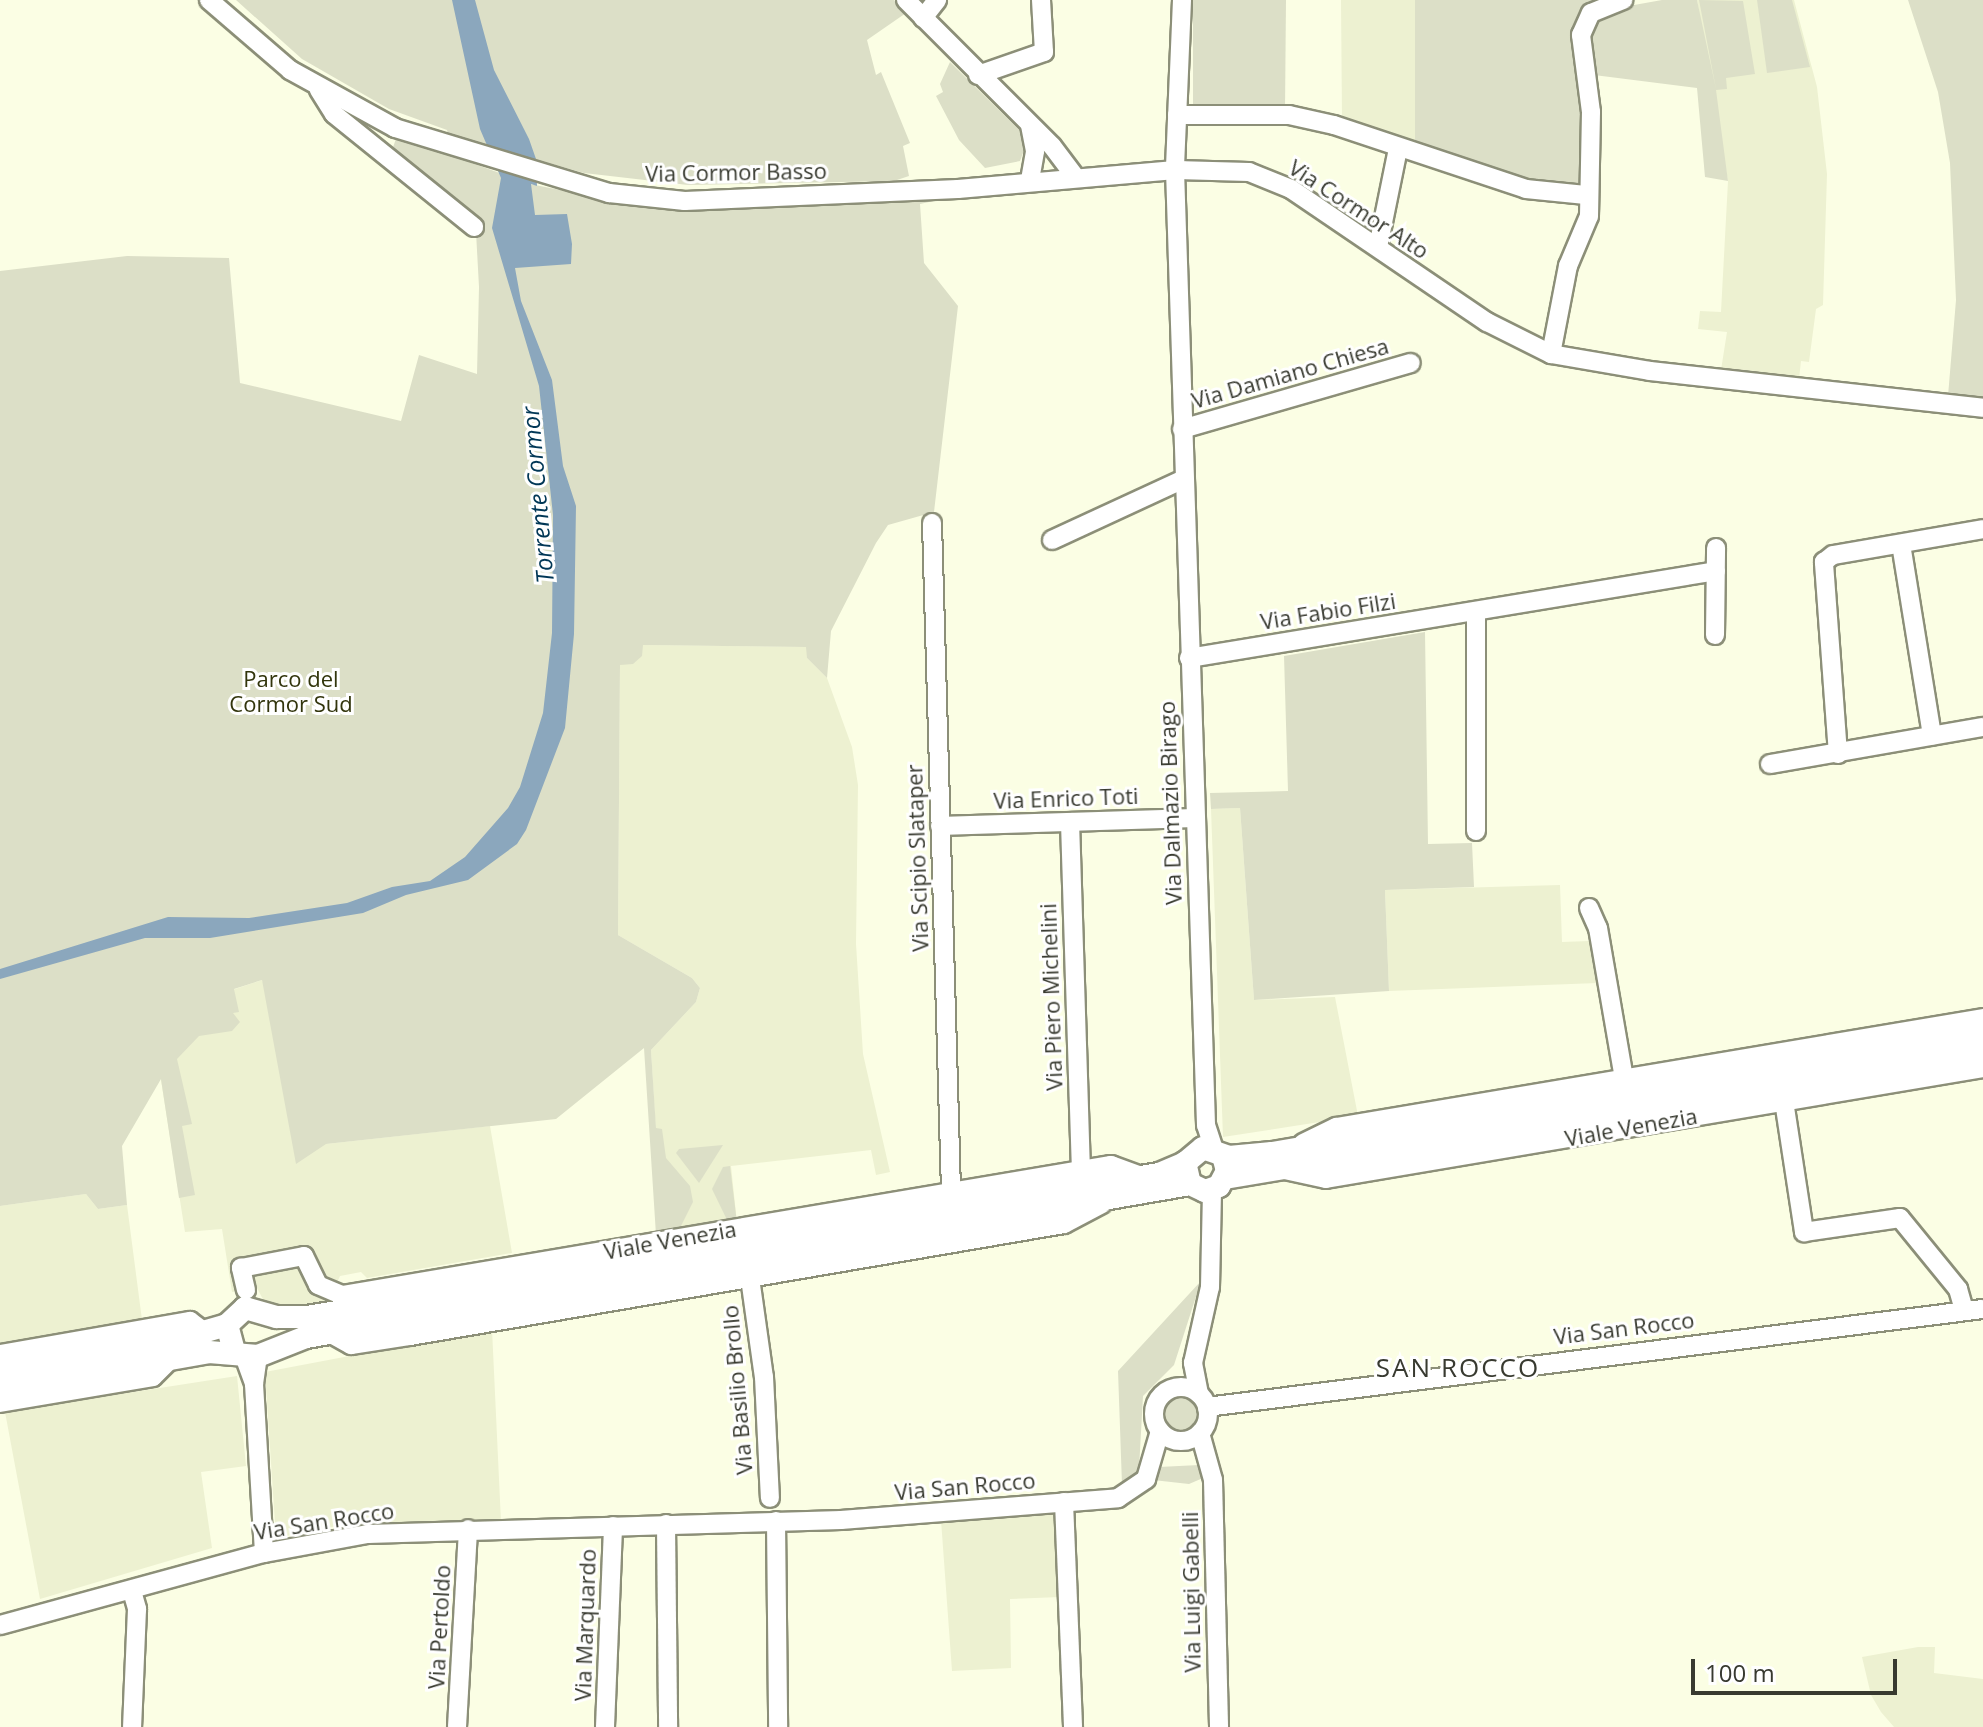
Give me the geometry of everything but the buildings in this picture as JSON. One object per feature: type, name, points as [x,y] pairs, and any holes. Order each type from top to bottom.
[{"type":"main road","name":"Viale Venezia","points":[[1285,1159],[1983,1031]]},
{"type":"main road","name":"Viale Venezia","points":[[0,1370],[264,1312],[321,1315],[1141,1176],[1285,1159],[1983,1051]]},
{"type":"main road","name":"Viale Venezia","points":[[0,1389],[172,1358],[251,1353],[331,1334],[1115,1197],[1206,1170]]},
{"type":"main road","points":[[223,1323],[251,1353],[275,1332],[264,1312]]},
{"type":"street","name":"Via Cormor Basso","points":[[209,0],[318,88],[395,128],[585,188],[685,201],[958,189],[1030,180]]},
{"type":"street","points":[[906,0],[1074,175]]},
{"type":"street","points":[[923,18],[937,0]]},
{"type":"street","points":[[978,75],[1044,52],[1041,0]]},
{"type":"street","name":"Via Dalmazio Birago","points":[[1182,0],[1175,170],[1206,1170]]},
{"type":"street","points":[[1551,354],[1568,266],[1589,216],[1586,195],[1591,112],[1581,35],[1591,13],[1623,0]]},
{"type":"street","name":"Via Cormor Basso","points":[[318,88],[334,114],[474,227]]},
{"type":"street","points":[[1177,115],[1289,115],[1526,189],[1586,195]]},
{"type":"street","points":[[1030,126],[1035,151],[1030,180]]},
{"type":"street","points":[[1378,247],[1398,149]]},
{"type":"street","name":"Via Cormor Alto","points":[[1030,180],[1175,170],[1228,170],[1270,179],[1378,247],[1487,322],[1551,354],[1650,371],[1983,408]]},
{"type":"street","name":"Via Damiano Chiesa","points":[[1182,429],[1411,363]]},
{"type":"street","points":[[1052,540],[1184,479]]},
{"type":"street","name":"Via Scipio Slataper","points":[[932,523],[951,1192]]},
{"type":"street","points":[[1838,754],[1824,562],[1833,555],[1982,535]]},
{"type":"street","points":[[1901,544],[1932,736]]},
{"type":"street","points":[[1715,635],[1716,548]]},
{"type":"street","name":"Via Fabio Filzi","points":[[1189,658],[1716,571]]},
{"type":"street","points":[[1476,611],[1476,831]]},
{"type":"street","points":[[1770,764],[1983,727]]},
{"type":"street","name":"Via Enrico Toti","points":[[940,826],[1194,818]]},
{"type":"street","name":"Via Piero Michelini","points":[[1070,822],[1081,1170]]},
{"type":"street","points":[[1589,908],[1598,928],[1624,1079]]},
{"type":"street","name":"Viale Venezia","points":[[1285,1159],[1336,1127],[1983,1018]]},
{"type":"street","name":"Viale Venezia","points":[[1285,1159],[1326,1179],[1983,1068]]},
{"type":"street","points":[[1784,1101],[1804,1232],[1893,1217],[1910,1225],[1974,1310]]},
{"type":"street","name":"Viale Venezia","points":[[264,1312],[246,1290],[241,1268],[304,1256],[318,1285],[342,1295],[1111,1165],[1141,1176]]},
{"type":"street","points":[[1193,1363],[1210,1405],[1180,1436],[1155,1407],[1193,1363],[1210,1287],[1206,1170]]},
{"type":"street","name":"Viale Venezia","points":[[331,1334],[351,1345],[1064,1224],[1115,1197]]},
{"type":"street","name":"Via Basilio Brollo","points":[[750,1278],[764,1377],[770,1498]]},
{"type":"street","points":[[223,1323],[246,1290]]},
{"type":"street","name":"Via San Rocco","points":[[1171,1389],[1186,1388],[1210,1405],[1974,1310]]},
{"type":"street","name":"Viale Venezia","points":[[0,1354],[190,1321],[223,1323]]},
{"type":"street","points":[[251,1353],[264,1553]]},
{"type":"street","name":"Viale Venezia","points":[[0,1403],[153,1377],[172,1358]]},
{"type":"street","name":"Via San Rocco","points":[[0,1625],[264,1553],[368,1534],[776,1521],[1064,1502],[1129,1494],[1141,1485],[1154,1461],[1180,1436]]},
{"type":"street","name":"Via Luigi Gabelli","points":[[1180,1436],[1205,1457],[1213,1480],[1219,1727]]},
{"type":"street","points":[[1064,1502],[1073,1727]]},
{"type":"street","points":[[776,1521],[778,1727]]},
{"type":"street","points":[[666,1524],[668,1727]]},
{"type":"street","name":"Via Marquardo","points":[[605,1727],[613,1526]]},
{"type":"street","name":"Via Pertoldo","points":[[457,1727],[468,1529]]},
{"type":"street","points":[[132,1591],[137,1609],[132,1727]]},
{"type":"shaded area","points":[[1341,0],[1415,0],[1415,148],[1342,120]]},
{"type":"shaded area","points":[[1697,0],[1794,0],[1817,87],[1827,174],[1823,305],[1816,309],[1809,362],[1801,361],[1799,379],[1721,370],[1727,332],[1698,329],[1700,311],[1721,312],[1728,181]]},
{"type":"shaded area","points":[[642,645],[807,647],[807,658],[827,678],[852,747],[858,785],[856,944],[863,1054],[890,1172],[876,1175],[871,1150],[731,1166],[737,1223],[662,1234],[651,1050],[696,1002],[700,988],[692,978],[618,935],[620,664],[634,660]]},
{"type":"shaded area","points":[[1240,808],[1254,1000],[1335,997],[1358,1116],[1223,1137],[1211,809]]},
{"type":"shaded area","points":[[1560,885],[1562,942],[1589,941],[1598,983],[1389,991],[1385,890]]},
{"type":"shaded area","points":[[262,980],[326,1144],[490,1126],[512,1253],[367,1278],[361,1272],[340,1276],[327,1304],[285,1310],[266,1305],[257,1288],[232,1292],[222,1229],[185,1232],[151,1017]]},
{"type":"shaded area","points":[[86,1194],[98,1209],[127,1205],[142,1320],[0,1346],[0,1206]]},
{"type":"shaded area","points":[[492,1329],[501,1522],[342,1525],[276,1538],[265,1372]]},
{"type":"shaded area","points":[[237,1376],[246,1466],[201,1472],[212,1548],[40,1599],[5,1412]]},
{"type":"shaded area","points":[[1055,1512],[1060,1597],[1010,1599],[1011,1668],[952,1671],[941,1520]]},
{"type":"shaded area","points":[[1935,1647],[1934,1673],[1983,1679],[1983,1727],[1894,1727],[1881,1712],[1871,1695],[1862,1657]]},
{"type":"green space","points":[[236,0],[894,0],[906,13],[867,40],[876,75],[881,72],[910,143],[903,146],[909,176],[894,181],[688,185],[584,173],[448,135],[447,130],[389,109],[302,59]]},
{"type":"green space","points":[[1193,0],[1286,0],[1285,109],[1193,108]]},
{"type":"green space","points":[[1415,0],[1600,0],[1595,2],[1583,81],[1580,185],[1531,184],[1415,148]]},
{"type":"green space","points":[[1662,0],[1697,0],[1716,89],[1699,0],[1743,1],[1755,74],[1726,78],[1727,89],[1716,90],[1728,181],[1705,177],[1697,88],[1594,75],[1588,45],[1597,22],[1623,7]]},
{"type":"green space","points":[[1757,0],[1792,0],[1810,67],[1767,73]]},
{"type":"green space","points":[[1908,0],[1983,0],[1983,400],[1948,396],[1956,300],[1950,163],[1938,92]]},
{"type":"green space","points":[[950,62],[1021,132],[1026,145],[1020,161],[985,168],[959,140],[936,96],[943,92],[940,84]]},
{"type":"green space","name":"Parco del Cormor Sud","points":[[397,136],[530,184],[636,205],[961,195],[920,204],[924,263],[958,306],[934,512],[888,525],[876,543],[831,631],[827,678],[807,658],[806,647],[643,645],[642,656],[633,664],[620,665],[618,935],[692,978],[700,988],[696,1002],[651,1050],[656,1128],[662,1129],[666,1158],[690,1186],[693,1202],[681,1226],[656,1235],[644,1048],[556,1119],[326,1144],[296,1164],[262,980],[234,989],[239,1012],[233,1013],[240,1022],[232,1031],[199,1036],[177,1059],[192,1124],[182,1126],[195,1195],[179,1198],[161,1079],[122,1146],[127,1205],[98,1209],[86,1194],[0,1206],[0,271],[127,256],[229,258],[240,383],[401,421],[419,355],[477,374],[479,287],[476,232],[392,150]]},
{"type":"green space","points":[[1425,632],[1428,844],[1472,843],[1474,887],[1385,890],[1389,991],[1254,1000],[1240,808],[1211,809],[1210,793],[1288,791],[1284,656]]},
{"type":"green space","points":[[723,1145],[699,1183],[676,1153],[679,1149]]},
{"type":"green space","points":[[730,1166],[737,1223],[729,1224],[712,1189],[723,1167]]},
{"type":"green space","points":[[1201,1281],[1174,1365],[1143,1396],[1139,1469],[1122,1485],[1118,1371]]},
{"type":"green space","points":[[1181,1391],[1197,1398],[1204,1414],[1197,1430],[1181,1437],[1165,1430],[1158,1414],[1165,1398]]},
{"type":"green space","points":[[1199,1465],[1203,1478],[1189,1484],[1153,1480],[1159,1467]]},
{"type":"water","points":[[452,0],[475,0],[494,70],[536,159],[537,186],[531,184],[535,215],[567,214],[572,244],[571,264],[515,268],[521,301],[552,380],[563,466],[576,506],[574,634],[565,728],[526,830],[517,844],[468,880],[406,895],[363,913],[210,938],[145,938],[0,979],[0,969],[168,917],[249,918],[347,903],[392,887],[430,881],[465,857],[508,808],[520,787],[543,713],[552,633],[553,515],[539,386],[492,228],[501,178],[480,129]]},
{"type":"district","name":"SAN ROCCO","points":[[1458,1368]]},
{"type":"water label","name":"Torrente Cormor","points":[[537,495]]}]
